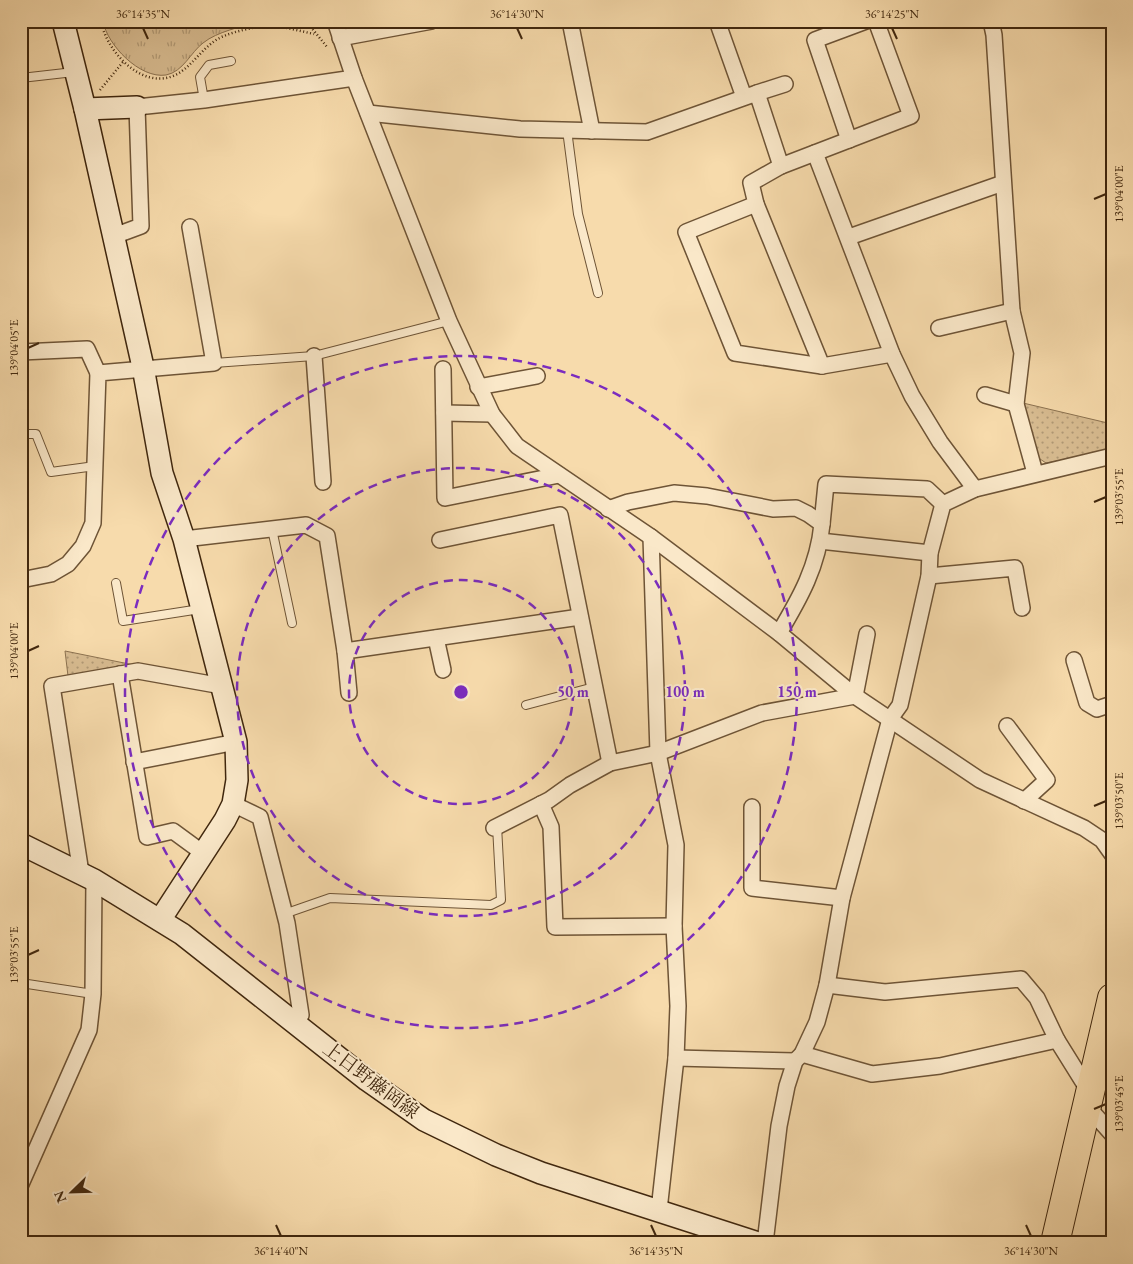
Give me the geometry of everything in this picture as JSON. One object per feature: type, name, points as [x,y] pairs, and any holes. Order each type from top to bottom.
[{"type":"highway","points":[[1055,1243],[1112,998]]},
{"type":"street","points":[[63,21],[86,108],[143,367],[162,473],[184,539],[236,742],[237,780],[233,804],[225,820],[160,920]]},
{"type":"street","points":[[334,21],[334,43],[354,78],[449,321],[478,388],[492,414],[517,446],[651,537],[779,633],[855,696],[980,780],[1084,828],[1102,840],[1112,854]]},
{"type":"street","points":[[334,43],[432,21]]},
{"type":"street","points":[[570,21],[592,131]]},
{"type":"street","points":[[717,21],[781,166]]},
{"type":"street","points":[[849,140],[815,40],[866,21]]},
{"type":"street","points":[[822,366],[756,204],[751,183],[781,166],[911,116],[876,21]]},
{"type":"street","points":[[991,21],[994,35],[1012,311],[1022,354],[1016,404],[1035,474]]},
{"type":"street","points":[[86,108],[137,107],[204,100],[354,78]]},
{"type":"street","points":[[368,113],[520,129],[648,132],[785,84]]},
{"type":"street","points":[[114,236],[141,226],[137,107]]},
{"type":"street","points":[[815,153],[849,237],[892,354],[912,396],[940,442],[976,490]]},
{"type":"street","points":[[849,237],[1004,183]]},
{"type":"street","points":[[756,204],[686,232],[735,353],[822,366],[892,354]]},
{"type":"street","points":[[98,373],[143,367],[214,363],[190,227]]},
{"type":"street","points":[[939,328],[1012,311]]},
{"type":"street","points":[[21,352],[87,349],[98,373],[93,523],[83,546],[68,564],[51,574],[21,580]]},
{"type":"street","points":[[314,356],[323,482]]},
{"type":"street","points":[[443,369],[445,498],[559,475]]},
{"type":"street","points":[[478,388],[537,376]]},
{"type":"street","points":[[985,395],[1016,404]]},
{"type":"street","points":[[444,413],[492,414]]},
{"type":"street","points":[[943,504],[976,490],[1112,456]]},
{"type":"street","points":[[779,633],[803,594],[820,540],[826,484],[927,489],[943,504]]},
{"type":"street","points":[[608,509],[628,502],[674,493],[707,496],[773,509],[796,508],[822,524]]},
{"type":"street","points":[[765,1243],[779,1126],[798,1057],[817,1022],[827,985],[842,898],[890,719],[900,705],[929,576],[930,553],[943,504]]},
{"type":"street","points":[[440,540],[560,515],[610,763]]},
{"type":"street","points":[[184,539],[306,525],[327,536],[345,651],[349,693]]},
{"type":"street","points":[[651,537],[658,753],[676,845],[674,926],[678,1006],[676,1058],[659,1210]]},
{"type":"street","points":[[820,540],[930,553]]},
{"type":"street","points":[[929,576],[1016,568],[1022,608]]},
{"type":"street","points":[[345,651],[580,618]]},
{"type":"street","points":[[855,696],[867,634]]},
{"type":"street","points":[[436,638],[443,670]]},
{"type":"street","points":[[1074,660],[1087,703],[1097,709],[1112,704]]},
{"type":"street","points":[[21,1184],[89,1030],[93,994],[88,876],[52,686],[138,671],[222,686]]},
{"type":"street","points":[[120,674],[147,837],[173,831],[203,853]]},
{"type":"street","points":[[495,827],[541,804],[570,785],[610,763],[658,753],[762,714],[855,696]]},
{"type":"street","points":[[1007,726],[1047,780],[1024,801]]},
{"type":"street","points":[[134,762],[236,742]]},
{"type":"street","points":[[233,804],[260,817],[284,914],[301,1014],[297,1023]]},
{"type":"street","points":[[541,804],[550,827],[555,927],[674,926]]},
{"type":"street","points":[[752,807],[752,888],[842,898]]},
{"type":"street","name":"上日野藤岡線","points":[[21,844],[88,876],[160,920],[297,1023],[397,1102],[460,1139],[541,1173],[758,1243]]},
{"type":"street","points":[[827,985],[885,992],[1020,979],[1037,998],[1088,1100],[1112,1134]]},
{"type":"street","points":[[676,1058],[798,1057],[872,1074],[940,1066],[1057,1040]]},
{"type":"lane","points":[[204,100],[200,77],[208,65],[231,61]]},
{"type":"lane","points":[[21,78],[76,72]]},
{"type":"lane","points":[[567,130],[578,214],[598,293]]},
{"type":"lane","points":[[214,363],[314,356],[449,321]]},
{"type":"lane","points":[[21,434],[36,434],[50,472],[95,466]]},
{"type":"lane","points":[[272,529],[292,623]]},
{"type":"lane","points":[[116,583],[123,621],[202,609]]},
{"type":"lane","points":[[526,706],[594,687]]},
{"type":"lane","points":[[284,914],[330,898],[491,905],[501,900],[495,827]]},
{"type":"lane","points":[[21,983],[93,994]]},
{"type":"path","points":[[101,21],[110,45],[123,62],[138,73],[158,78],[172,77],[184,70],[210,45],[224,36],[270,23],[314,34],[334,43]]},
{"type":"path","points":[[306,21],[314,34]]},
{"type":"path","points":[[86,108],[123,62]]},
{"type":"green space","points":[[103,21],[257,21],[209,39],[177,70],[166,75],[156,75],[146,72],[126,59],[111,40]]},
{"type":"green space","points":[[1023,403],[1112,424],[1112,451],[1046,463],[1037,457]]},
{"type":"green space","points":[[65,651],[134,665],[68,676]]}]
